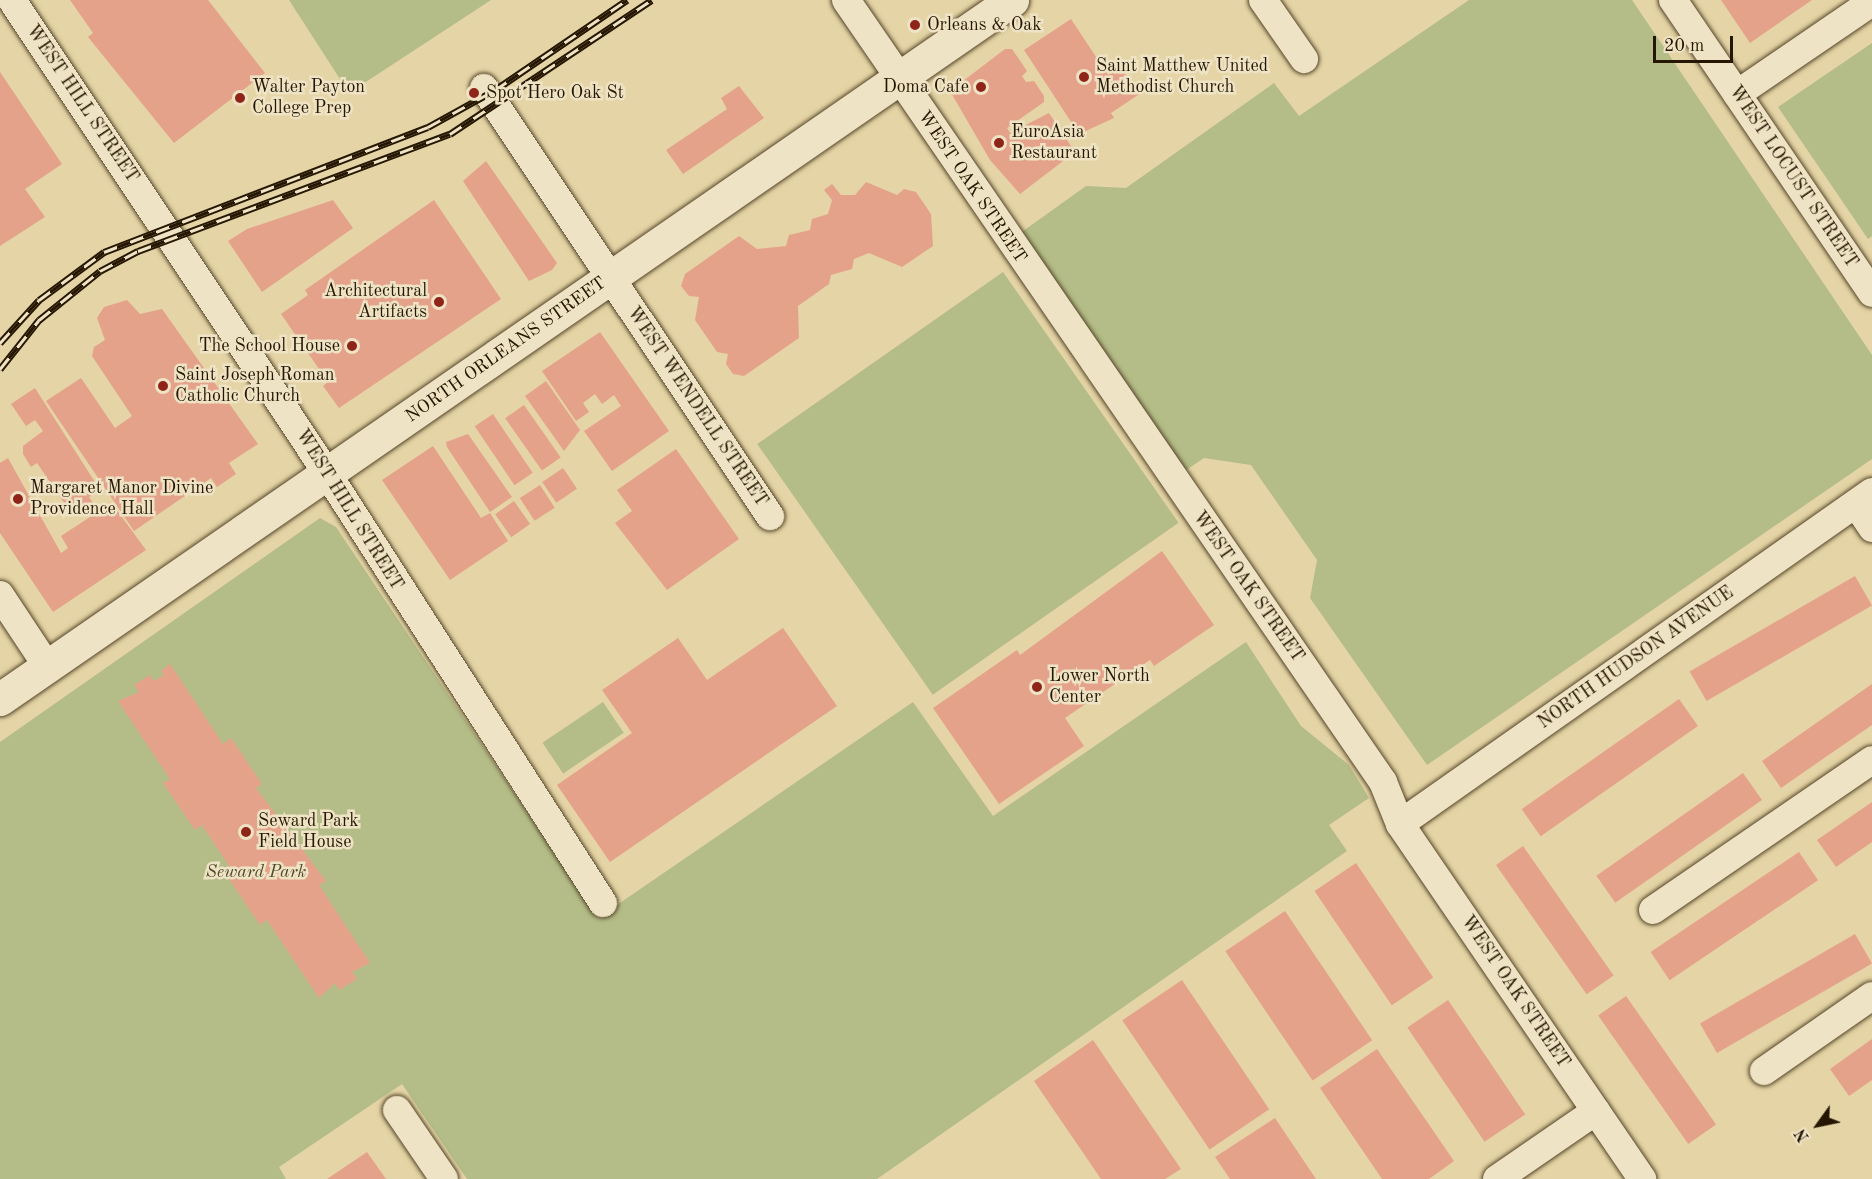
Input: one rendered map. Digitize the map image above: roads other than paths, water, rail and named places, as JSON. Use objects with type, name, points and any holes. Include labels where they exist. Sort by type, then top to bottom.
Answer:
[{"type":"street","name":"WEST HILL STREET","points":[[12,0],[327,473],[603,903]]},
{"type":"street","name":"WEST OAK STREET","points":[[846,0],[1383,782],[1400,824],[1642,1179]]},
{"type":"street","name":"NORTH ORLEANS STREET","points":[[0,699],[1012,0]]},
{"type":"street","points":[[1263,0],[1304,59]]},
{"type":"street","name":"WEST LOCUST STREET","points":[[1673,0],[1872,294]]},
{"type":"street","points":[[1737,94],[1872,2]]},
{"type":"street","name":"WEST WENDELL STREET","points":[[484,88],[770,516]]},
{"type":"street","points":[[1864,498],[1872,528]]},
{"type":"street","name":"NORTH HUDSON AVENUE","points":[[1400,824],[1864,498]]},
{"type":"street","points":[[0,595],[47,666]]},
{"type":"street","points":[[1653,910],[1872,760]]},
{"type":"street","points":[[1764,1071],[1872,996]]},
{"type":"street","points":[[397,1110],[444,1179]]},
{"type":"street","points":[[1497,1179],[1596,1111]]},
{"type":"railway","points":[[0,343],[39,300],[104,252],[428,127],[495,90],[627,0]]},
{"type":"railway","points":[[0,369],[39,320],[100,271],[138,251],[450,134],[652,0]]},
{"type":"place","name":"Orleans & Oak","points":[[915,25]]},
{"type":"place","name":"Saint Matthew United Methodist Church","points":[[1084,77]]},
{"type":"place","name":"Doma Cafe","points":[[981,87]]},
{"type":"place","name":"Spot Hero Oak St","points":[[474,93]]},
{"type":"place","name":"Walter Payton College Prep","points":[[240,98]]},
{"type":"place","name":"EuroAsia Restaurant","points":[[999,143]]},
{"type":"place","name":"Architectural Artifacts","points":[[439,302]]},
{"type":"place","name":"The School House","points":[[352,346]]},
{"type":"place","name":"Saint Joseph Roman Catholic Church","points":[[163,386]]},
{"type":"place","name":"Margaret Manor Divine Providence Hall","points":[[18,499]]},
{"type":"place","name":"Lower North Center","points":[[1037,687]]},
{"type":"place","name":"Seward Park Field House","points":[[246,832]]},
{"type":"park label","name":"Seward Park","points":[[256,872]]}]
